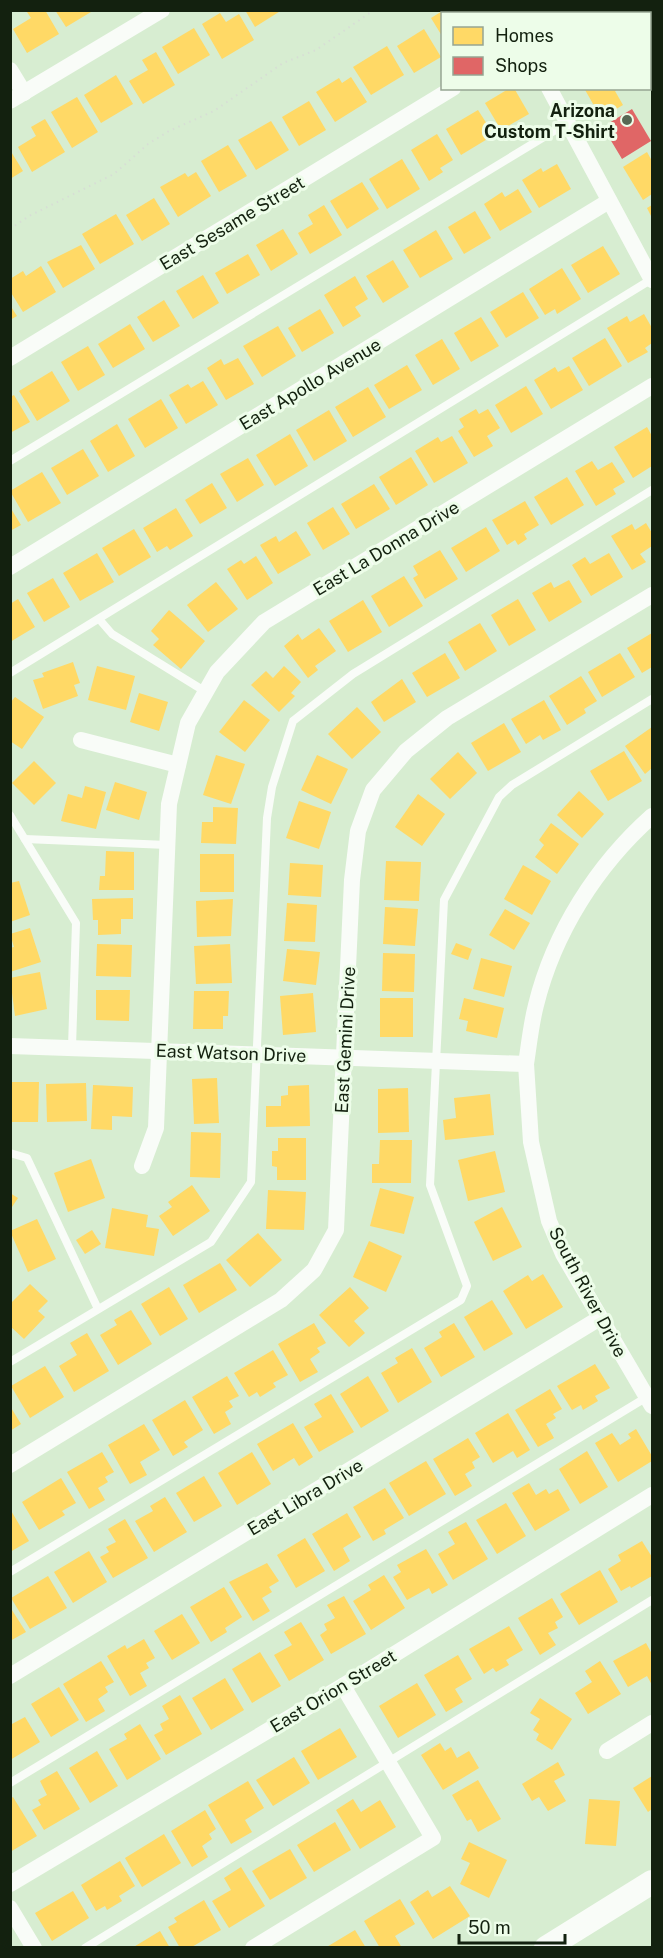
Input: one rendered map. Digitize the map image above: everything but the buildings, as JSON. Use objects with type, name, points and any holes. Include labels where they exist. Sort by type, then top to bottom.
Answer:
[{"type":"main road","points":[[546,1947],[652,1882]]},
{"type":"street","points":[[10,70],[17,97],[162,10]]},
{"type":"street","name":"East Sesame Street","points":[[10,357],[450,90]]},
{"type":"street","points":[[550,90],[652,279]]},
{"type":"street","name":"East Apollo Avenue","points":[[10,567],[609,201]]},
{"type":"street","name":"East La Donna Drive","points":[[142,1166],[156,1128],[169,804],[188,723],[217,672],[264,622],[652,386]]},
{"type":"street","name":"East Gemini Drive","points":[[10,1465],[281,1300],[314,1270],[336,1230],[346,1058],[352,880],[358,831],[373,790],[405,751],[447,718],[652,595]]},
{"type":"street","points":[[81,740],[178,765]]},
{"type":"street","points":[[526,1064],[536,1005],[555,950],[579,904],[610,857],[652,816]]},
{"type":"street","name":"East Watson Drive","points":[[10,1046],[526,1064]]},
{"type":"street","name":"South River Drive","points":[[526,1064],[531,1142],[549,1221],[563,1254],[650,1401]]},
{"type":"street","name":"East Libra Drive","points":[[10,1676],[600,1318]]},
{"type":"street","name":"East Orion Street","points":[[10,1884],[344,1686],[652,1495]]},
{"type":"street","points":[[253,1947],[433,1838],[344,1686]]},
{"type":"street","points":[[607,1751],[652,1723]]},
{"type":"street","points":[[10,1908],[34,1947]]},
{"type":"lane","points":[[10,461],[567,123]]},
{"type":"lane","points":[[10,673],[652,279]]},
{"type":"lane","points":[[10,1362],[211,1242],[251,1182],[267,818],[272,787],[293,721],[352,674],[652,490]]},
{"type":"lane","points":[[99,619],[112,634],[206,692]]},
{"type":"lane","points":[[10,1572],[461,1300],[467,1286],[430,1185],[434,1060],[444,900],[499,797],[512,785],[652,699]]},
{"type":"lane","points":[[10,815],[76,923],[72,1047]]},
{"type":"lane","points":[[25,839],[167,845]]},
{"type":"lane","points":[[10,1153],[27,1158],[98,1309]]},
{"type":"lane","points":[[10,1783],[650,1401]]},
{"type":"lane","points":[[85,1947],[652,1600]]},
{"type":"path","points":[[10,229],[29,216],[114,174],[148,144],[169,131],[214,111],[283,63],[316,50],[374,10]]},
{"type":"place","name":"Arizona Custom T-Shirt","points":[[627,120]]}]
